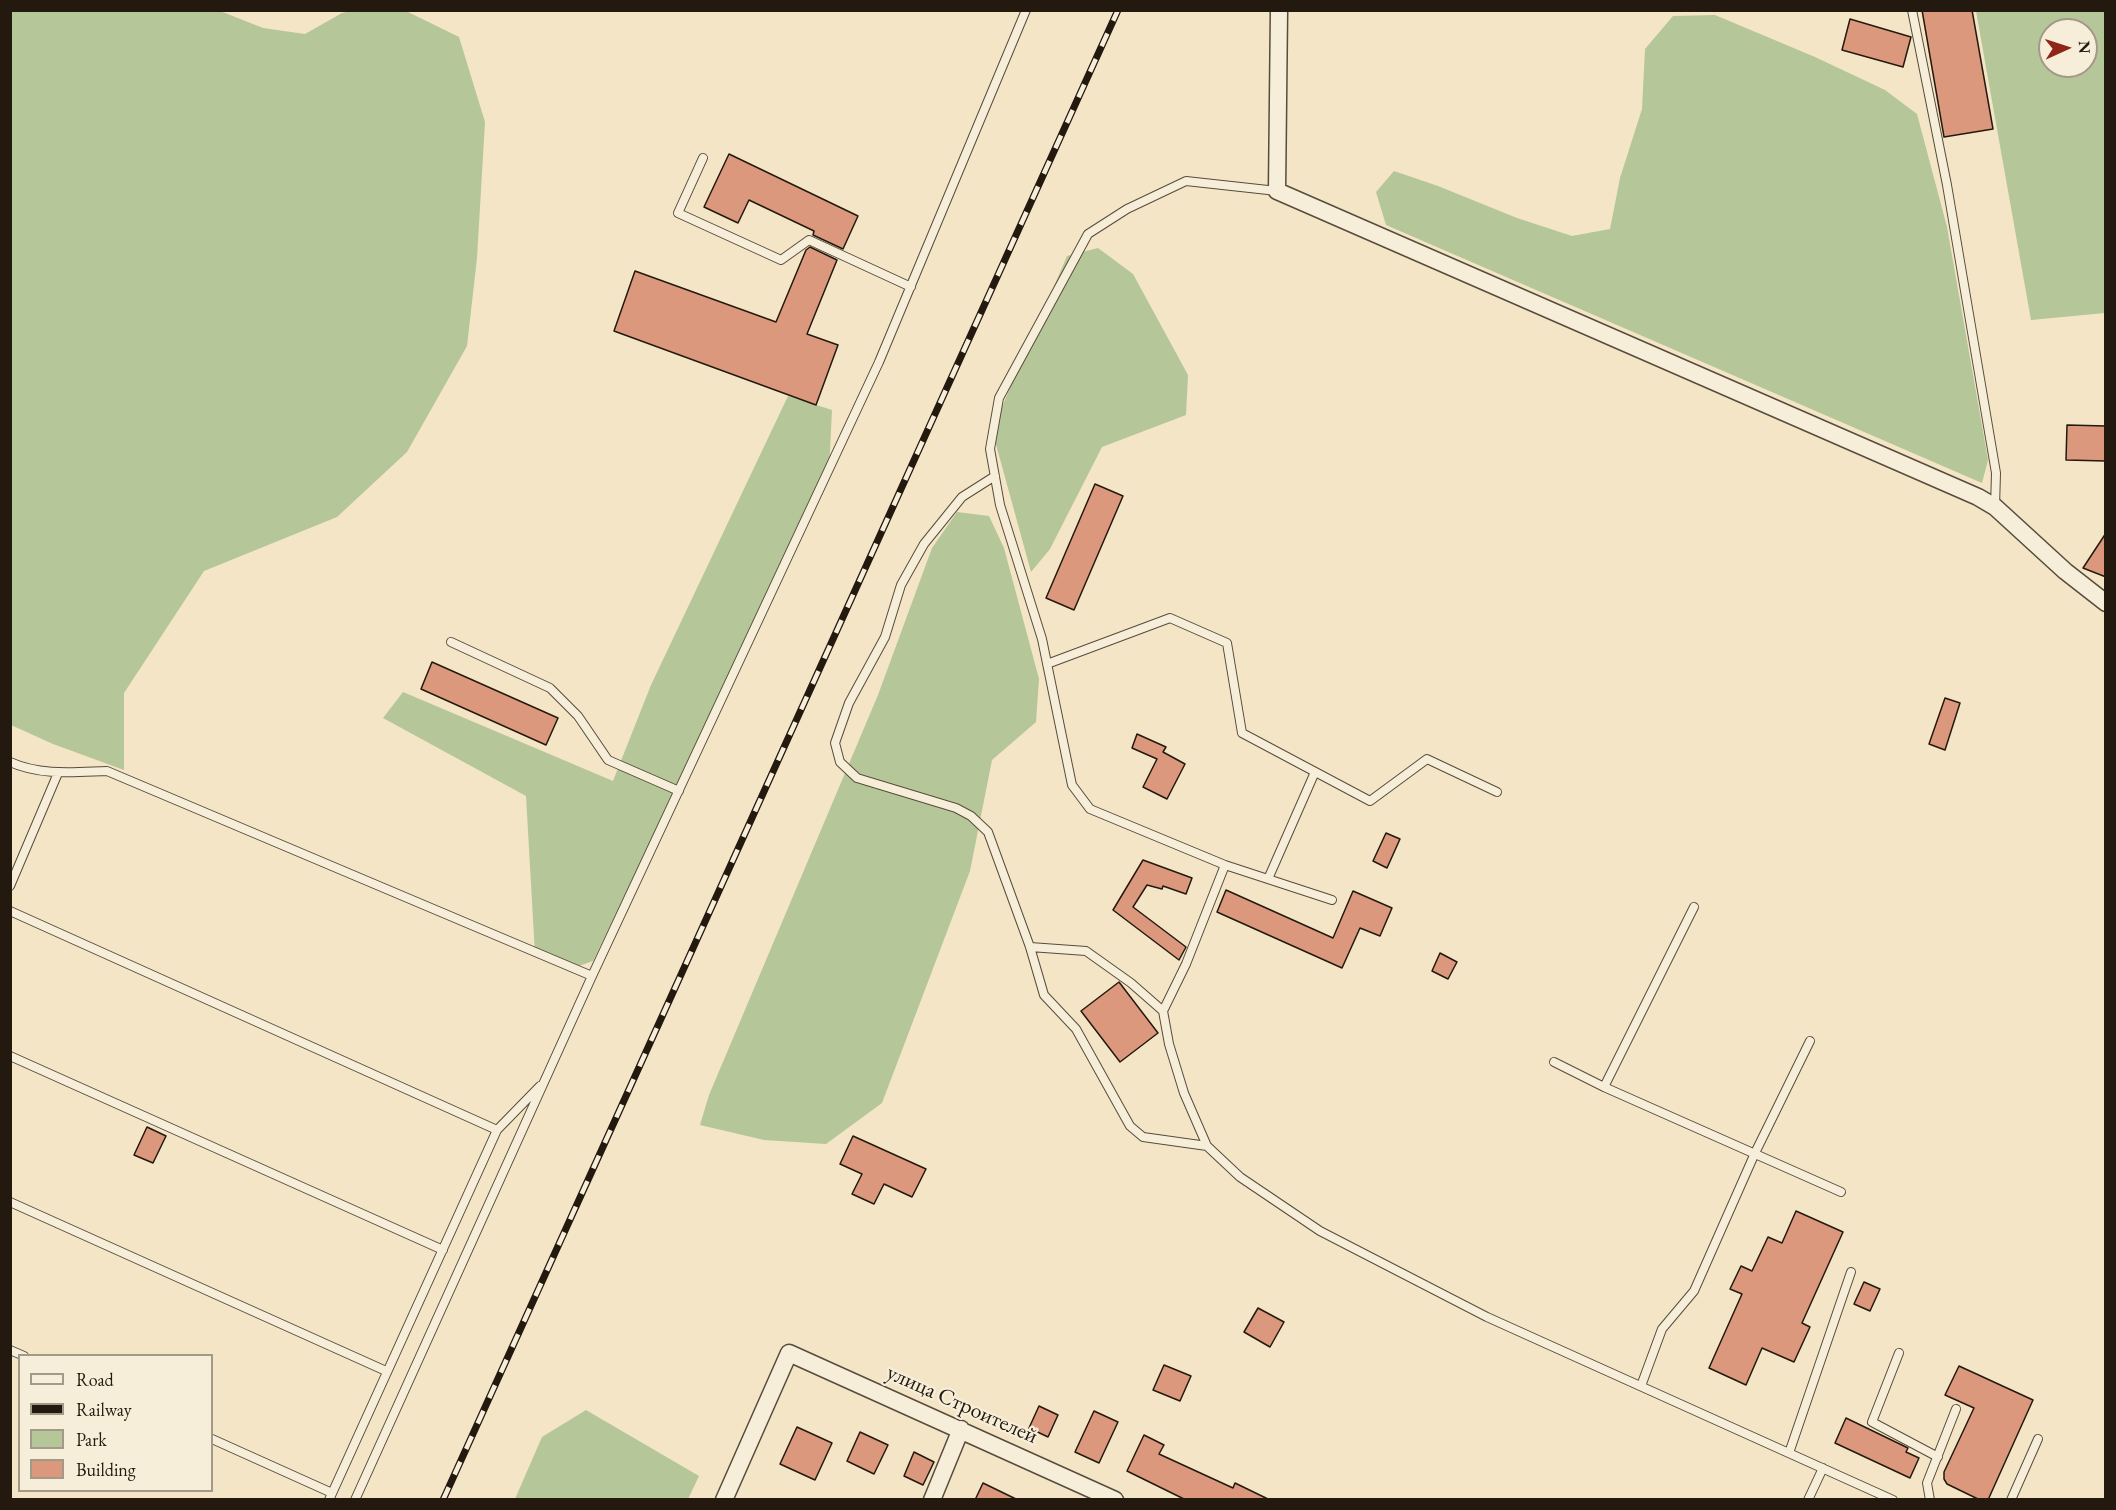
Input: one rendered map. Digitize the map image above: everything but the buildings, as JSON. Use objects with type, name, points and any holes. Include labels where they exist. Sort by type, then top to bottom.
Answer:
[{"type":"street","points":[[1279,10],[1277,191],[1978,497],[1995,507],[2065,571],[2106,603]]},
{"type":"street","name":"улица Строителей","points":[[723,1500],[789,1353],[1115,1500]]},
{"type":"street","points":[[932,1500],[961,1429]]},
{"type":"lane","points":[[355,1500],[592,976],[879,362],[1026,10]]},
{"type":"lane","points":[[1912,10],[1947,185],[1996,473],[1995,507]]},
{"type":"lane","points":[[703,158],[678,213],[781,260],[809,240],[911,287]]},
{"type":"lane","points":[[1277,191],[1185,181],[1127,209],[1088,234],[999,398],[990,449],[1000,506],[1042,639],[1072,785],[1090,808],[1225,866],[1332,900]]},
{"type":"lane","points":[[995,476],[962,497],[924,544],[900,585],[885,637],[849,703],[835,743],[840,762],[857,778],[956,808],[971,816],[988,832],[1030,947],[1044,995],[1076,1029],[1130,1126],[1143,1137],[1207,1146]]},
{"type":"lane","points":[[1047,664],[1170,618],[1227,643],[1242,733],[1315,772],[1370,801],[1428,759],[1497,792]]},
{"type":"lane","points":[[451,642],[550,688],[578,716],[608,760],[679,791]]},
{"type":"lane","points":[[10,762],[18,766],[58,773],[107,771],[592,976]]},
{"type":"lane","points":[[1268,879],[1315,772]]},
{"type":"lane","points":[[10,886],[58,773]]},
{"type":"lane","points":[[1162,1011],[1186,964],[1225,866]]},
{"type":"lane","points":[[1604,1086],[1694,907]]},
{"type":"lane","points":[[10,911],[497,1130]]},
{"type":"lane","points":[[1030,947],[1086,951],[1131,983],[1162,1011],[1184,1093],[1207,1146],[1240,1177],[1320,1231],[1487,1317],[1893,1500]]},
{"type":"lane","points":[[1641,1386],[1662,1329],[1694,1291],[1755,1153],[1810,1041]]},
{"type":"lane","points":[[10,1056],[443,1250]]},
{"type":"lane","points":[[1554,1062],[1841,1192]]},
{"type":"lane","points":[[213,1439],[331,1496],[497,1130],[545,1081]]},
{"type":"lane","points":[[10,1202],[386,1371]]},
{"type":"lane","points":[[1789,1453],[1851,1272]]},
{"type":"lane","points":[[1899,1353],[1872,1422],[1938,1457]]},
{"type":"lane","points":[[1930,1500],[1927,1483],[1956,1409]]},
{"type":"lane","points":[[2011,1500],[2038,1439]]},
{"type":"lane","points":[[1808,1500],[1823,1468]]},
{"type":"green space","points":[[355,10],[406,11],[459,37],[485,122],[477,258],[467,346],[407,452],[337,517],[204,571],[124,693],[124,770],[53,744],[11,725],[11,11],[220,11],[263,28],[305,34],[342,13]]},
{"type":"green space","points":[[1976,11],[2105,11],[2105,313],[2031,320]]},
{"type":"green space","points":[[1715,15],[1815,57],[1885,90],[1917,114],[1947,227],[1988,460],[1982,483],[1386,225],[1376,192],[1394,171],[1517,218],[1572,236],[1610,229],[1620,178],[1642,109],[1645,49],[1673,16]]},
{"type":"green space","points":[[1098,248],[1133,274],[1188,375],[1186,415],[1102,447],[1050,549],[1031,572],[992,430],[1067,256]]},
{"type":"green space","points":[[788,396],[832,410],[829,472],[593,961],[570,969],[535,954],[526,796],[383,718],[403,692],[613,781],[651,685]]},
{"type":"green space","points":[[957,512],[989,516],[1004,548],[1039,679],[1036,722],[992,760],[970,871],[882,1103],[826,1144],[764,1140],[700,1125],[709,1095],[878,695],[932,548]]},
{"type":"green space","points":[[586,1410],[699,1476],[688,1499],[515,1499],[542,1437]]},
{"type":"railway","points":[[443,1500],[1118,10]]}]
